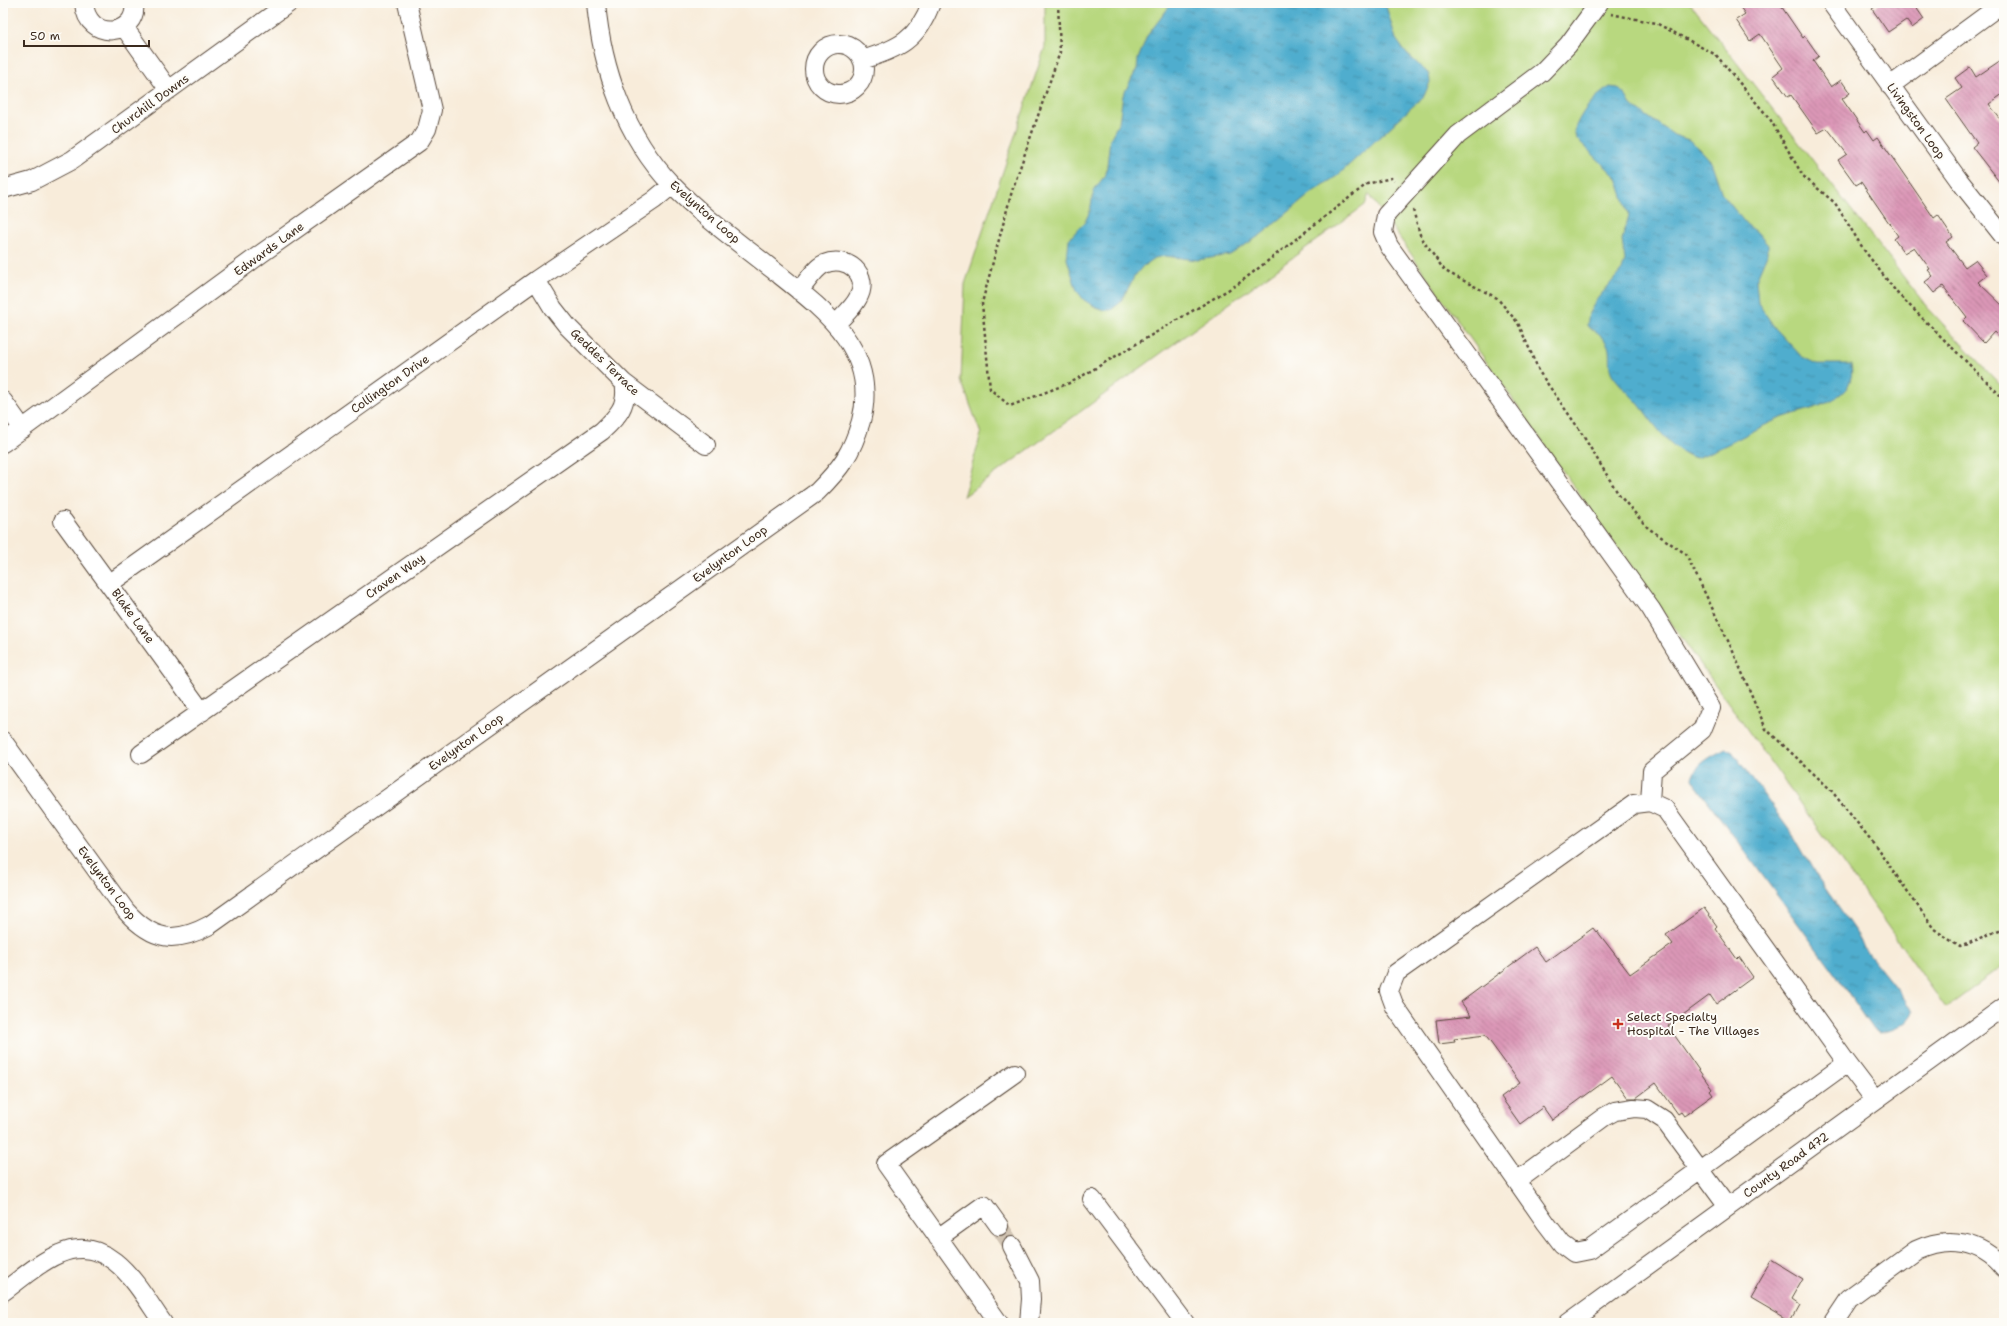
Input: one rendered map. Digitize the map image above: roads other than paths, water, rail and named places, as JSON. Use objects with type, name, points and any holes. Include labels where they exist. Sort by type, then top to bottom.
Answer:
[{"type":"street","points":[[84,3],[85,15],[92,24],[102,30],[113,31],[124,27],[132,19],[135,8],[134,3]]},
{"type":"street","name":"Churchill Downs","points":[[3,190],[32,181],[72,160],[289,3]]},
{"type":"street","name":"Edwards Lane","points":[[3,443],[262,253],[419,142],[427,129],[432,110],[407,3]]},
{"type":"street","name":"Evelynton Loop","points":[[3,741],[126,911],[138,924],[154,934],[174,937],[193,934],[217,920],[817,492],[838,471],[855,442],[865,407],[864,375],[853,349],[836,324],[818,306],[706,216],[672,184],[652,160],[634,132],[618,99],[608,71],[598,33],[596,3]]},
{"type":"street","points":[[862,60],[887,52],[905,43],[917,32],[927,15],[931,3]]},
{"type":"street","name":"Livingston Loop","points":[[1831,3],[1958,179],[2003,233]]},
{"type":"street","points":[[1890,86],[2003,3]]},
{"type":"street","points":[[1596,7],[1568,45],[1542,72],[1458,135],[1386,215],[1383,232],[1389,246],[1651,609],[1711,708],[1702,730],[1652,771],[1650,802]]},
{"type":"street","points":[[124,27],[169,90]]},
{"type":"street","name":"Collington Drive","points":[[109,584],[536,280],[654,200],[672,184]]},
{"type":"street","points":[[799,291],[822,264],[833,260],[844,262],[854,267],[860,277],[862,288],[858,299],[836,324]]},
{"type":"street","name":"Geddes Terrace","points":[[536,280],[553,308],[568,327],[624,383],[706,445]]},
{"type":"street","name":"Craven Way","points":[[142,754],[602,431],[616,417],[624,404],[626,392],[624,383]]},
{"type":"street","points":[[3,401],[23,429]]},
{"type":"street","name":"Blake Lane","points":[[63,521],[202,712]]},
{"type":"street","points":[[1847,1063],[1589,1250],[1574,1253],[1562,1244],[1395,1007],[1389,991],[1396,973],[1634,804],[1650,802],[1665,809],[1847,1063],[1876,1100]]},
{"type":"street","name":"County Road 472","points":[[1568,1323],[2004,1007]]},
{"type":"street","points":[[999,1323],[886,1164],[1015,1073]]},
{"type":"street","points":[[1518,1181],[1604,1117],[1615,1111],[1634,1108],[1647,1109],[1664,1120],[1700,1171],[1728,1207]]},
{"type":"street","points":[[1092,1199],[1185,1323]]},
{"type":"street","points":[[938,1238],[984,1205],[999,1226]]},
{"type":"street","points":[[1833,1323],[1849,1299],[1916,1250],[1928,1244],[1957,1242],[1969,1244],[1980,1248],[1993,1257],[2004,1268]]},
{"type":"street","points":[[1012,1246],[1030,1281],[1031,1299],[1029,1323]]},
{"type":"street","points":[[3,1292],[50,1258],[68,1251],[81,1249],[100,1252],[116,1261],[127,1273],[163,1323]]},
{"type":"water","points":[[1172,3],[1385,3],[1396,39],[1406,53],[1429,74],[1430,82],[1424,96],[1337,176],[1314,191],[1262,234],[1230,255],[1197,260],[1165,256],[1155,258],[1142,267],[1134,277],[1121,302],[1111,310],[1104,310],[1084,300],[1077,291],[1067,259],[1069,239],[1085,222],[1090,211],[1094,190],[1106,174],[1110,139],[1119,122],[1123,95],[1137,69],[1138,59],[1147,36]]},
{"type":"water","points":[[1610,87],[1618,88],[1626,96],[1631,105],[1674,135],[1689,140],[1711,161],[1722,194],[1746,224],[1757,232],[1768,245],[1768,252],[1756,280],[1758,303],[1775,328],[1802,357],[1817,364],[1851,364],[1852,371],[1850,382],[1846,389],[1836,398],[1820,406],[1776,420],[1717,450],[1696,458],[1678,449],[1663,435],[1637,402],[1612,374],[1610,368],[1609,350],[1606,342],[1601,336],[1587,326],[1589,313],[1597,299],[1622,270],[1625,260],[1622,240],[1629,215],[1617,178],[1576,138],[1574,131],[1588,106],[1598,95]]},
{"type":"water","points":[[1726,749],[1731,750],[1795,838],[1816,875],[1859,937],[1863,947],[1911,1007],[1913,1012],[1910,1017],[1899,1027],[1880,1033],[1874,1030],[1843,985],[1692,779],[1693,774],[1700,765]]},
{"type":"tunnel","points":[[999,1226],[1012,1246]]},
{"type":"place","name":"Select Specialty Hospital - The Villages","points":[[1618,1024]]}]
